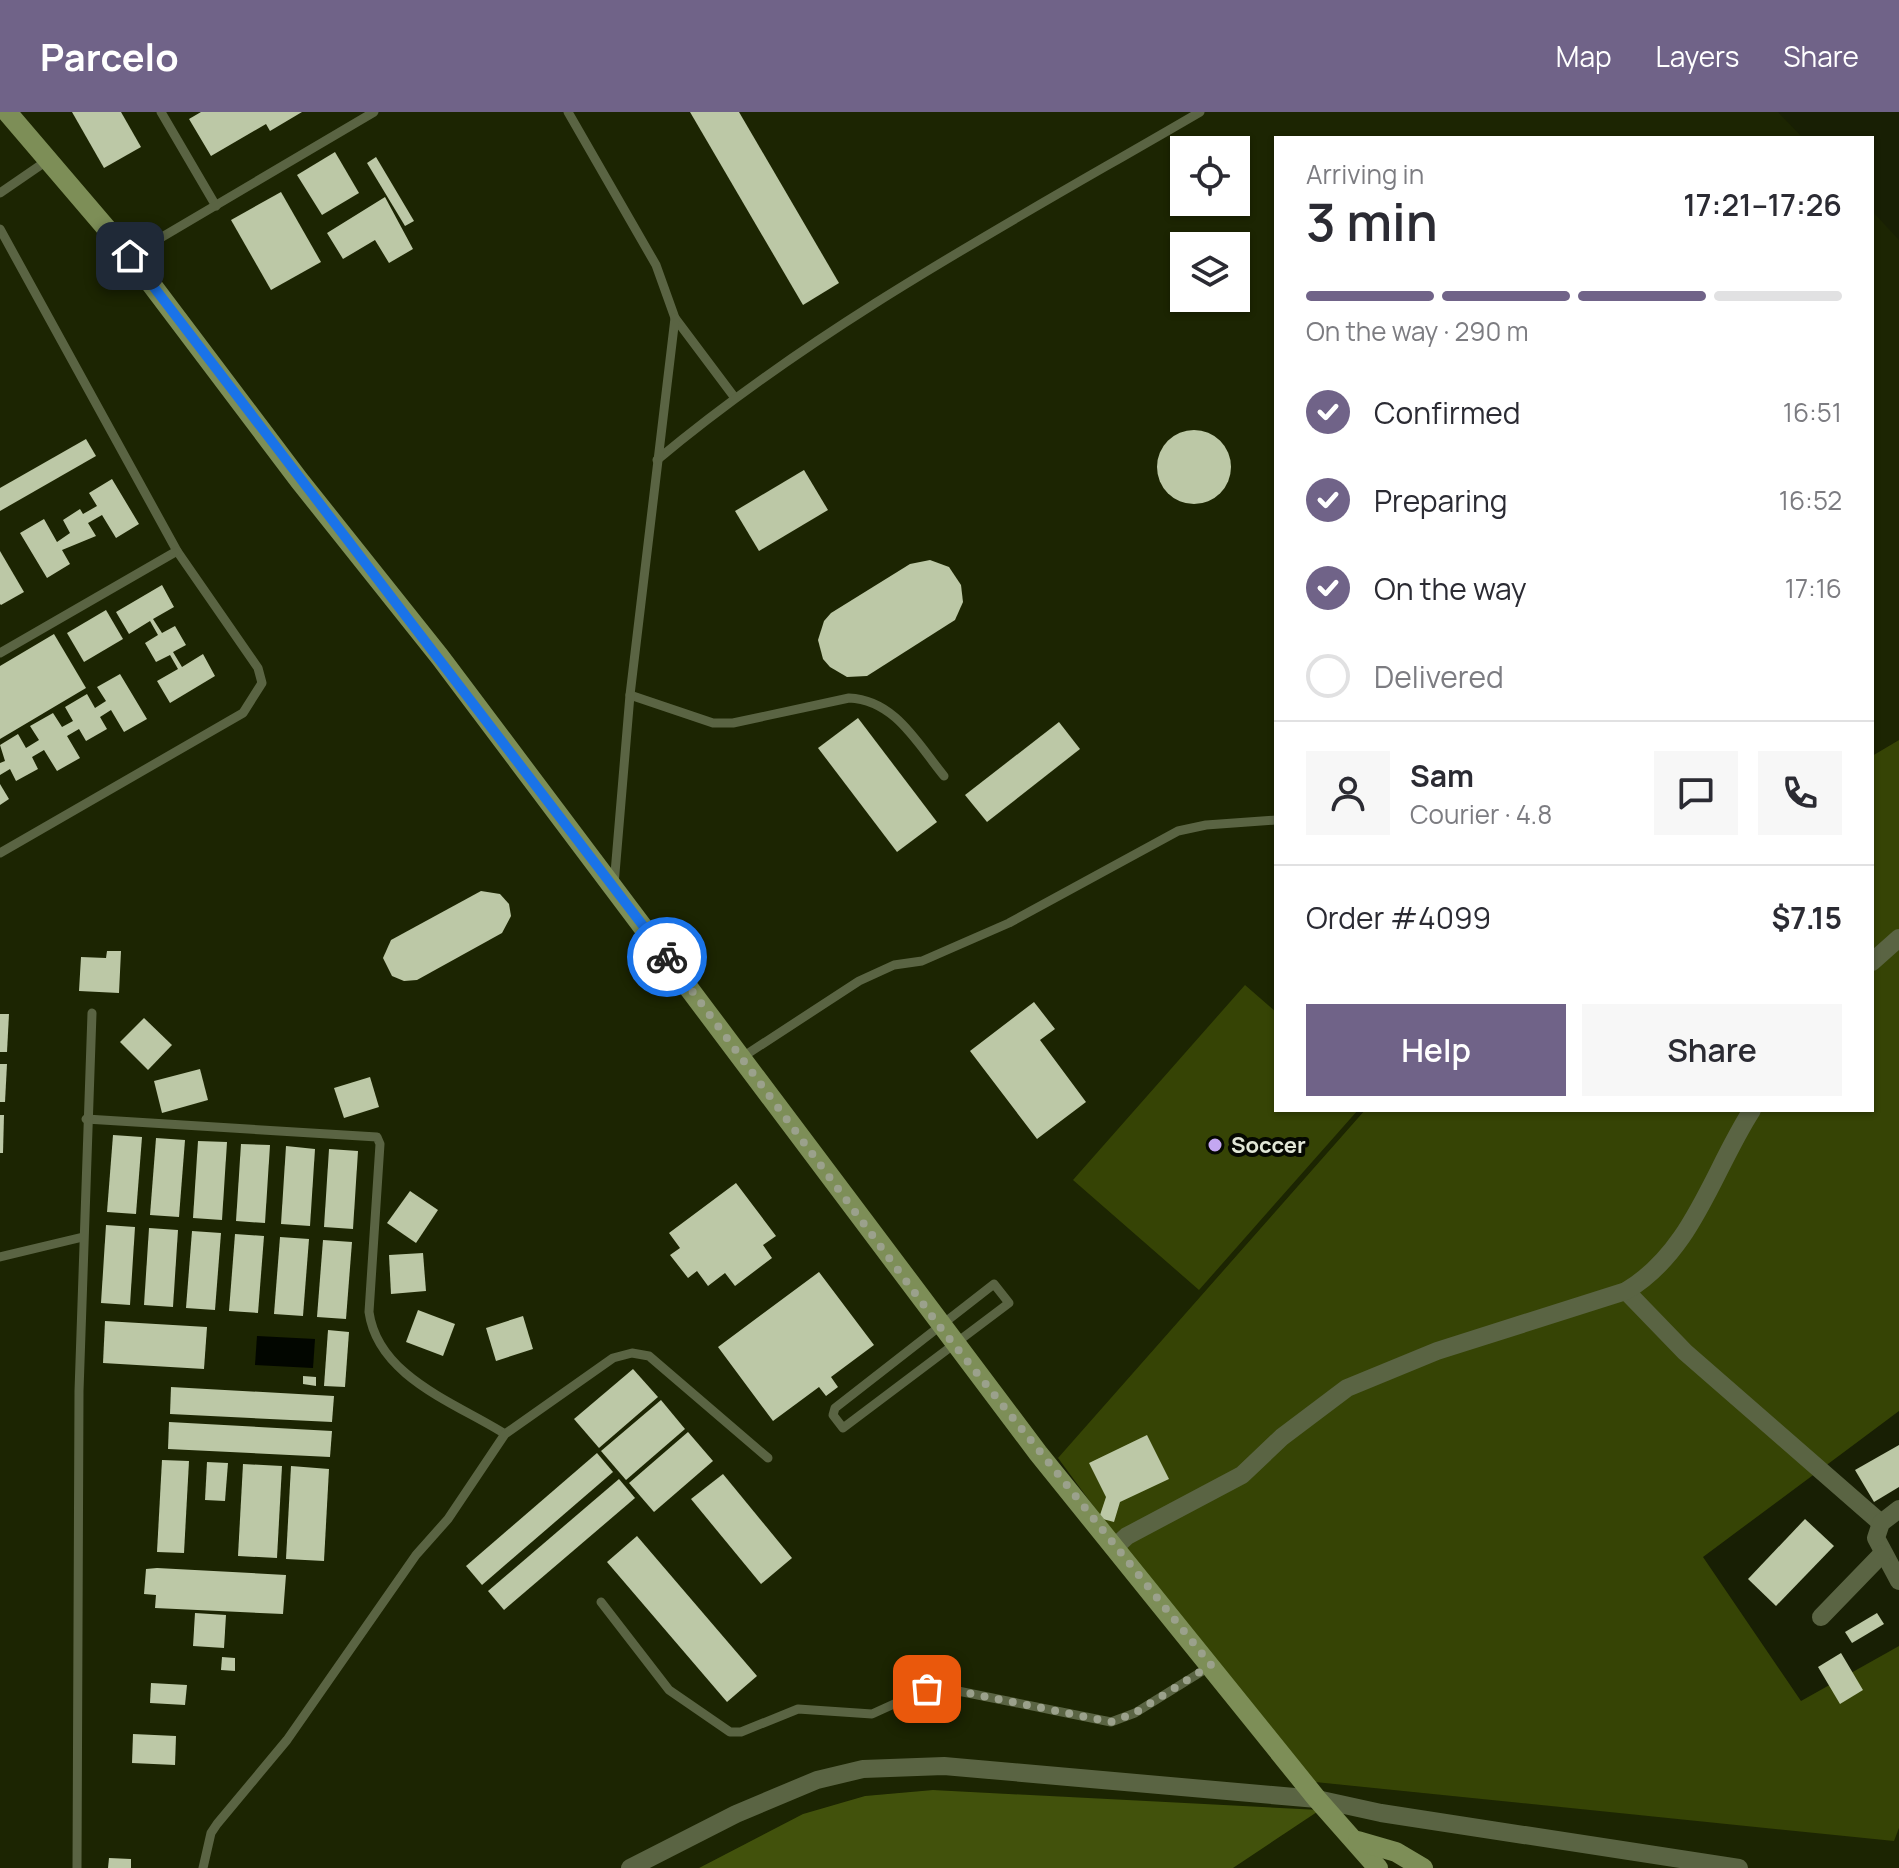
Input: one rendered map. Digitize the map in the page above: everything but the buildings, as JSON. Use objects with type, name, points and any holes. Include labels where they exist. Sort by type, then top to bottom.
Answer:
[{"type":"street","points":[[7,112],[130,256],[614,885],[940,1327],[1317,1799],[1358,1841],[1378,1868]]},
{"type":"street","points":[[1874,960],[1899,938]]},
{"type":"street","points":[[1115,1547],[1127,1536],[1242,1475],[1282,1437],[1347,1388],[1437,1351],[1626,1291],[1647,1279],[1671,1256],[1751,1112]]},
{"type":"street","points":[[1626,1291],[1685,1352],[1881,1523]]},
{"type":"street","points":[[1899,1509],[1881,1523],[1876,1538],[1899,1581]]},
{"type":"street","points":[[1821,1617],[1882,1554]]},
{"type":"street","points":[[630,1868],[773,1798],[817,1780],[863,1769],[972,1768],[1317,1799],[1397,1816],[1739,1868]]},
{"type":"street","points":[[1358,1841],[1396,1852],[1423,1868]]},
{"type":"lane","points":[[161,112],[216,206]]},
{"type":"lane","points":[[130,256],[374,112]]},
{"type":"lane","points":[[568,112],[656,265],[675,318],[735,398]]},
{"type":"lane","points":[[657,460],[735,398],[918,277],[1200,112]]},
{"type":"lane","points":[[0,193],[48,160]]},
{"type":"lane","points":[[0,229],[177,551],[258,668],[262,683],[255,700],[243,713],[0,853]]},
{"type":"lane","points":[[614,885],[630,695],[675,318]]},
{"type":"lane","points":[[0,653],[177,551]]},
{"type":"lane","points":[[630,695],[713,723],[733,723],[849,698],[865,699],[889,710],[944,776]]},
{"type":"lane","points":[[741,1058],[859,981],[894,965],[922,961],[1009,923],[1178,831],[1206,825],[1274,820]]},
{"type":"lane","points":[[77,1868],[83,1237],[92,1013]]},
{"type":"lane","points":[[86,1119],[377,1137],[380,1144],[369,1312],[376,1338],[390,1360],[505,1434]]},
{"type":"lane","points":[[0,1257],[83,1237]]},
{"type":"lane","points":[[994,1284],[1009,1303],[843,1428],[833,1415],[835,1408],[940,1327],[994,1284]]},
{"type":"lane","points":[[203,1868],[211,1833],[217,1824],[287,1740],[416,1555],[448,1519],[505,1434],[598,1366],[632,1353],[649,1356],[768,1458]]},
{"type":"lane","points":[[876,1377],[888,1393]]},
{"type":"lane","points":[[601,1602],[669,1690],[730,1732],[741,1732],[798,1709],[872,1714],[927,1689],[943,1688],[1111,1722],[1135,1713],[1211,1665]]},
{"type":"shaded area","points":[[0,112],[1778,112],[1801,136],[1274,136],[1274,1112],[1363,1112],[1048,1470],[1295,1780],[1893,1840],[1899,1828],[1899,1868],[1233,1868],[1318,1811],[933,1790],[865,1796],[803,1814],[699,1868],[0,1868]]},
{"type":"shaded area","points":[[1874,213],[1899,240],[1899,740],[1874,755]]},
{"type":"shaded area","points":[[257,1336],[315,1339],[313,1368],[255,1365]]},
{"type":"green space","points":[[1899,740],[1899,1411],[1703,1557],[1801,1701],[1899,1646],[1899,1828],[1894,1841],[1295,1780],[1058,1458],[1363,1112],[1874,1112],[1874,755]]},
{"type":"green space","name":"Soccer","points":[[1245,985],[1274,1010],[1274,1112],[1356,1112],[1199,1290],[1073,1180]]},
{"type":"green space","points":[[933,1790],[1320,1810],[1233,1868],[699,1868],[803,1814],[865,1796]]},
{"type":"way so far","points":[[667,957],[940,1327],[1211,1665],[1135,1713],[1111,1722],[943,1688],[927,1689]]},
{"type":"place","name":"Soccer","points":[[1215,1145]]},
{"type":"route","points":[[130,256],[667,957]]}]
